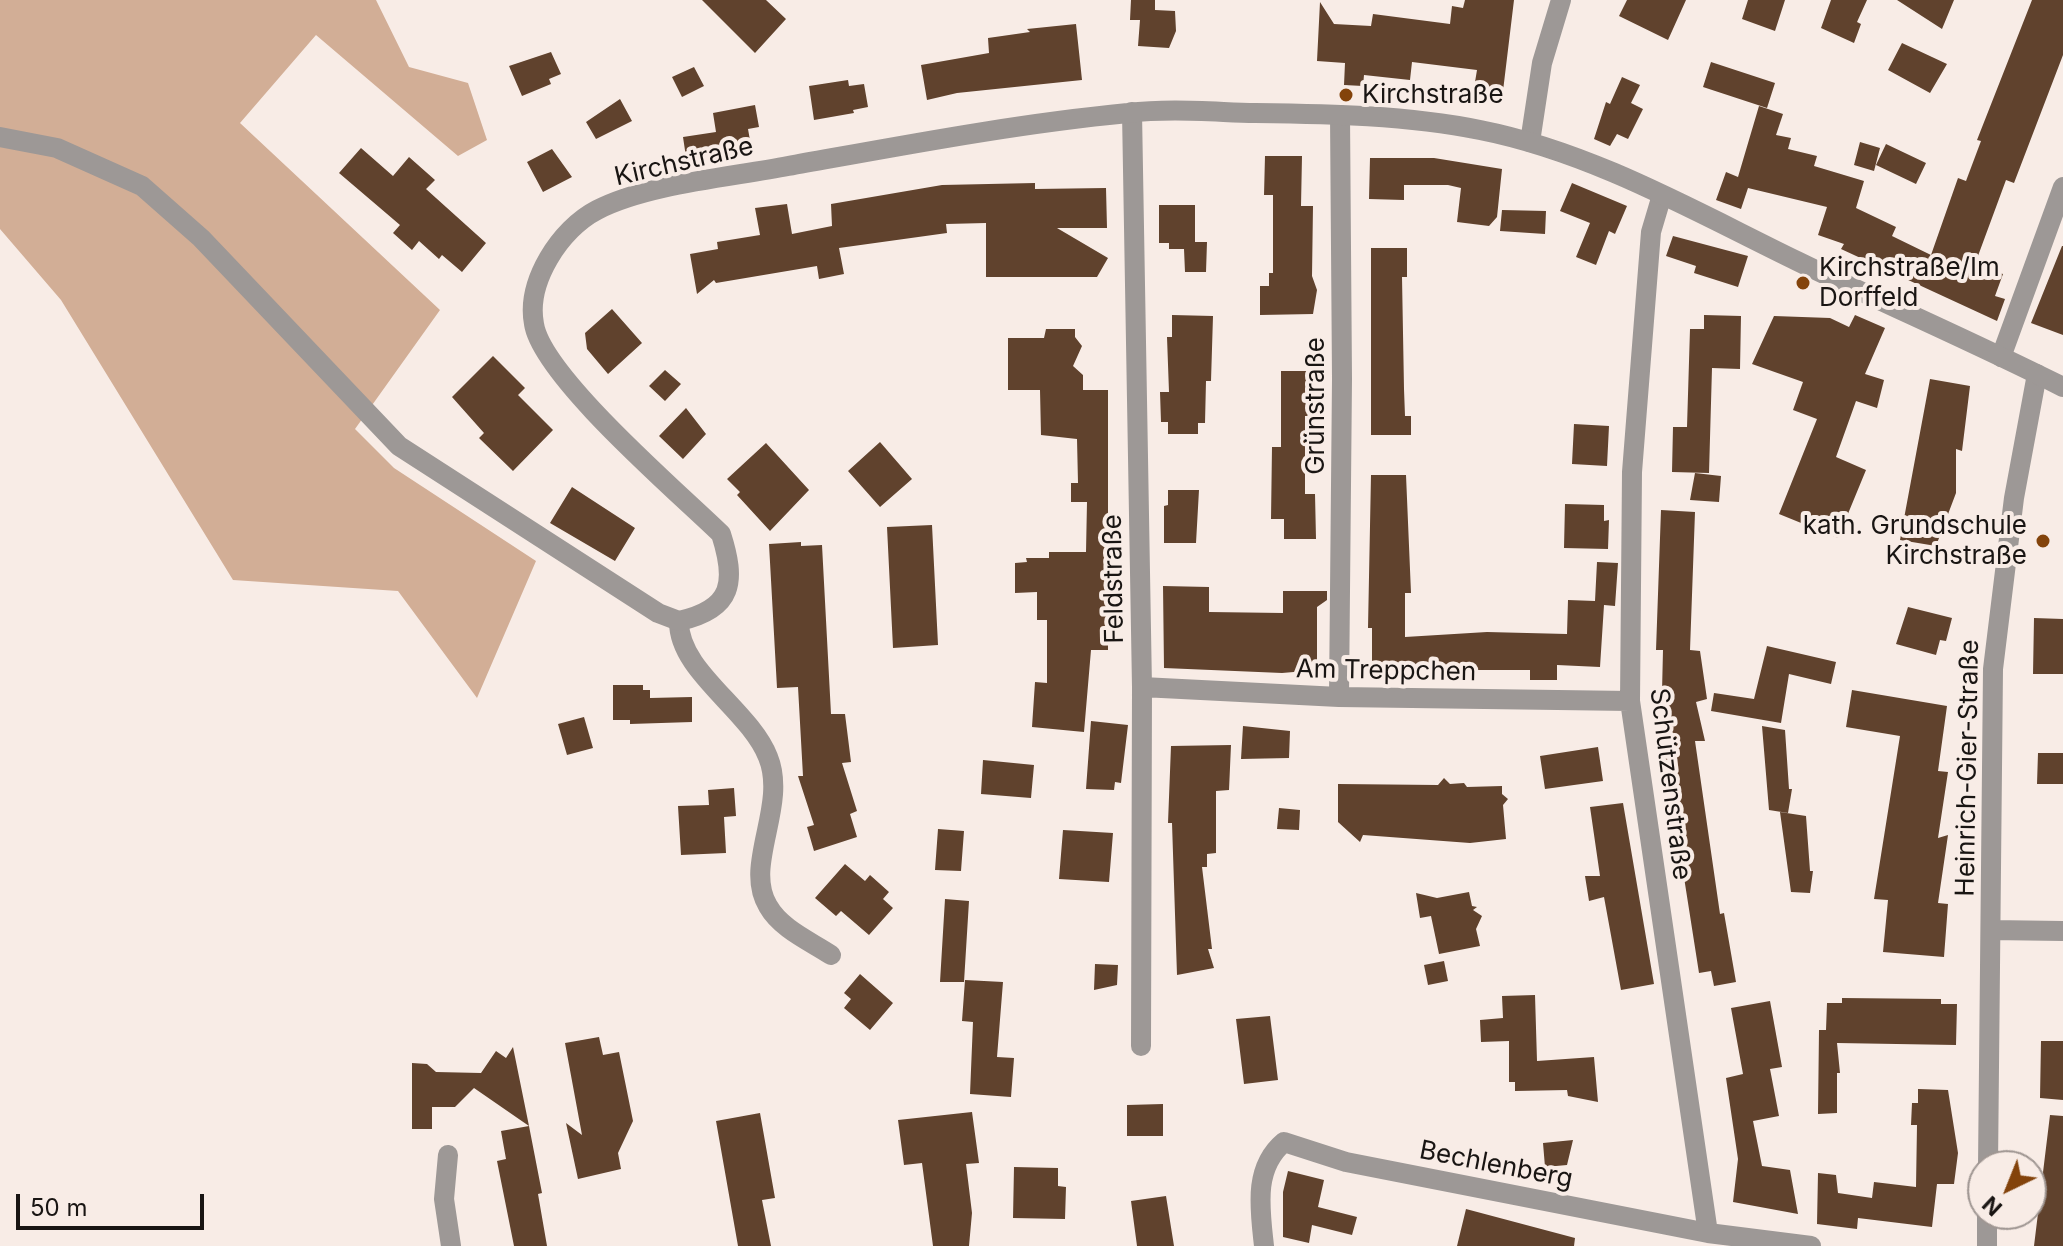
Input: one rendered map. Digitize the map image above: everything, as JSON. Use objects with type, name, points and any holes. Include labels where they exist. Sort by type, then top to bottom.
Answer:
[{"type":"street","points":[[1530,142],[1542,63],[1561,0]]},
{"type":"street","name":"Kirchstraße","points":[[679,621],[717,605],[730,589],[732,567],[721,534],[568,384],[543,352],[534,326],[533,309],[542,271],[561,241],[598,210],[636,197],[815,161],[1132,112],[1340,115],[1427,121],[1530,142],[1662,195],[2063,387]]},
{"type":"street","name":"Feldstraße","points":[[1132,112],[1142,687],[1141,1046]]},
{"type":"street","name":"Grünstraße","points":[[1339,697],[1340,115]]},
{"type":"street","points":[[0,137],[57,148],[142,186],[201,238],[399,446],[658,613],[679,621],[679,639],[687,655],[749,726],[769,760],[774,804],[759,878],[768,906],[787,927],[831,955]]},
{"type":"street","points":[[2001,357],[2063,187]]},
{"type":"street","name":"Schützenstraße","points":[[1662,195],[1651,232],[1632,472],[1630,701],[1708,1233]]},
{"type":"street","name":"Heinrich-Gier-Straße","points":[[1988,1150],[1993,669],[2012,514],[2037,374]]},
{"type":"street","name":"Am Treppchen","points":[[1142,687],[1339,697],[1630,701]]},
{"type":"street","points":[[1991,930],[2063,931]]},
{"type":"street","name":"Bechlenberg","points":[[1264,1246],[1260,1190],[1265,1165],[1271,1153],[1284,1142],[1346,1162],[1708,1233],[1811,1246]]},
{"type":"street","points":[[448,1155],[444,1199],[451,1246]]},
{"type":"shaded area","points":[[0,0],[376,0],[409,67],[468,83],[487,140],[458,156],[316,35],[240,123],[440,310],[355,429],[394,468],[536,561],[477,698],[398,591],[233,580],[61,300],[0,229]]},
{"type":"building","points":[[702,0],[766,0],[786,19],[755,53]]},
{"type":"building","points":[[1131,0],[1155,0],[1155,10],[1175,11],[1176,31],[1169,48],[1138,46],[1140,20],[1130,20]]},
{"type":"building","points":[[1465,0],[1514,0],[1503,91],[1474,88],[1477,70],[1412,62],[1410,80],[1364,75],[1363,86],[1344,85],[1345,63],[1317,61],[1320,2],[1334,24],[1371,26],[1373,14],[1450,24],[1452,6],[1463,8]]},
{"type":"building","points":[[1627,0],[1686,0],[1668,40],[1619,16]]},
{"type":"building","points":[[1748,0],[1785,0],[1775,31],[1742,19]]},
{"type":"building","points":[[1831,0],[1867,0],[1857,22],[1861,24],[1854,43],[1821,28]]},
{"type":"building","points":[[1897,0],[1954,0],[1942,29]]},
{"type":"building","points":[[2032,0],[2063,0],[2063,55],[2014,183],[2006,180],[1975,264],[2003,274],[1995,296],[2005,299],[1997,321],[1841,249],[1844,244],[1818,235],[1827,207],[1748,188],[1741,209],[1716,200],[1726,172],[1738,177],[1759,106],[1783,114],[1776,135],[1791,138],[1788,149],[1817,156],[1814,166],[1864,181],[1856,208],[1896,227],[1892,236],[1931,255],[1958,178],[1966,181],[1981,141],[1977,140]]},
{"type":"building","points":[[1076,24],[1082,80],[957,93],[927,100],[921,65],[989,53],[988,38],[1030,32],[1027,29]]},
{"type":"building","points":[[1902,43],[1947,64],[1930,93],[1888,70]]},
{"type":"building","points":[[551,52],[561,74],[549,79],[551,84],[522,96],[509,66]]},
{"type":"building","points":[[1711,62],[1775,83],[1767,108],[1703,87]]},
{"type":"building","points":[[694,67],[704,86],[682,97],[672,77]]},
{"type":"building","points":[[1622,77],[1640,85],[1631,103],[1643,109],[1628,139],[1617,134],[1610,146],[1594,139],[1606,102],[1610,104]]},
{"type":"building","points":[[848,80],[849,86],[864,84],[868,107],[853,110],[854,113],[814,120],[809,86]]},
{"type":"building","points":[[620,99],[632,121],[596,139],[586,122]]},
{"type":"building","points":[[755,105],[759,127],[748,129],[751,146],[686,157],[683,137],[716,132],[713,113]]},
{"type":"building","points":[[1860,142],[1880,148],[1874,171],[1854,165]]},
{"type":"building","points":[[1886,144],[1926,163],[1916,184],[1876,165]]},
{"type":"building","points":[[361,148],[393,176],[409,157],[435,180],[426,189],[486,243],[462,272],[442,255],[439,259],[419,241],[412,250],[393,233],[400,225],[339,173]]},
{"type":"building","points":[[552,149],[572,177],[543,192],[527,162]]},
{"type":"building","points":[[1265,156],[1302,156],[1301,206],[1313,206],[1312,276],[1317,290],[1313,314],[1260,315],[1260,286],[1269,286],[1269,273],[1273,273],[1273,195],[1264,195]]},
{"type":"building","points":[[1370,158],[1434,158],[1502,169],[1497,217],[1489,226],[1457,222],[1461,188],[1448,185],[1404,185],[1404,200],[1369,199]]},
{"type":"building","points":[[1035,183],[1035,189],[1106,188],[1107,228],[1057,228],[1108,258],[1097,277],[986,277],[986,223],[946,224],[947,233],[839,248],[844,274],[819,279],[817,266],[716,283],[714,280],[697,294],[690,254],[718,249],[717,242],[760,235],[755,208],[787,204],[792,234],[832,226],[831,204],[942,185]]},
{"type":"building","points":[[1572,183],[1627,206],[1615,234],[1609,231],[1596,265],[1576,257],[1590,223],[1560,211]]},
{"type":"building","points":[[1159,205],[1195,205],[1195,242],[1207,242],[1206,272],[1185,272],[1184,249],[1169,249],[1169,243],[1159,243]]},
{"type":"building","points":[[1502,210],[1546,211],[1545,234],[1500,231]]},
{"type":"building","points":[[1673,236],[1748,256],[1738,287],[1694,273],[1696,266],[1666,256]]},
{"type":"building","points":[[2063,246],[2063,335],[2031,323]]},
{"type":"building","points":[[1371,248],[1407,248],[1407,277],[1402,277],[1404,389],[1405,416],[1411,416],[1411,435],[1371,435]]},
{"type":"building","points":[[612,309],[642,343],[608,374],[587,349],[585,333]]},
{"type":"building","points":[[1172,315],[1213,316],[1211,381],[1206,381],[1205,423],[1198,423],[1198,434],[1168,434],[1168,422],[1161,422],[1160,392],[1169,392],[1167,337],[1172,337]]},
{"type":"building","points":[[1704,315],[1741,316],[1740,369],[1712,368],[1709,473],[1672,472],[1673,427],[1687,427],[1690,329],[1704,329]]},
{"type":"building","points":[[1855,315],[1885,328],[1865,374],[1884,380],[1877,408],[1856,401],[1836,457],[1866,470],[1838,538],[1779,514],[1817,419],[1793,410],[1803,382],[1752,364],[1774,316],[1830,318],[1849,327]]},
{"type":"building","points":[[1046,329],[1075,329],[1075,337],[1082,346],[1073,366],[1083,375],[1083,390],[1108,390],[1108,650],[1091,650],[1084,732],[1032,727],[1035,682],[1047,683],[1047,620],[1037,620],[1037,592],[1015,593],[1015,563],[1027,562],[1026,558],[1049,558],[1049,552],[1086,552],[1087,502],[1071,502],[1071,483],[1078,483],[1077,439],[1041,435],[1040,390],[1008,390],[1008,338],[1044,338]]},
{"type":"building","points":[[493,356],[525,388],[518,395],[553,430],[513,471],[479,438],[484,433],[452,397]]},
{"type":"building","points":[[665,370],[681,384],[665,401],[649,386]]},
{"type":"building","points":[[1281,371],[1313,371],[1313,416],[1305,416],[1305,494],[1315,494],[1316,539],[1284,539],[1284,519],[1271,519],[1272,447],[1281,447]]},
{"type":"building","points":[[1930,379],[1970,386],[1962,451],[1956,449],[1956,493],[1936,546],[1900,540]]},
{"type":"building","points":[[686,408],[706,434],[683,459],[659,436]]},
{"type":"building","points":[[1574,424],[1609,426],[1607,466],[1572,464]]},
{"type":"building","points":[[880,442],[912,479],[880,507],[848,471]]},
{"type":"building","points":[[766,443],[809,490],[770,531],[737,495],[740,492],[727,479]]},
{"type":"building","points":[[1695,473],[1721,476],[1719,502],[1690,500]]},
{"type":"building","points":[[1371,475],[1406,475],[1411,593],[1405,593],[1405,637],[1487,632],[1567,634],[1568,600],[1595,601],[1597,562],[1618,563],[1615,606],[1604,605],[1600,667],[1557,665],[1557,680],[1530,680],[1530,670],[1372,670],[1372,628],[1368,628]]},
{"type":"building","points":[[572,487],[635,528],[615,561],[550,523]]},
{"type":"building","points":[[1168,490],[1199,490],[1196,543],[1164,543],[1164,506],[1168,505]]},
{"type":"building","points":[[1565,504],[1604,505],[1604,521],[1609,520],[1608,549],[1564,548]]},
{"type":"building","points":[[1661,510],[1695,512],[1690,650],[1700,651],[1707,699],[1696,702],[1705,741],[1695,741],[1720,914],[1724,913],[1736,982],[1714,986],[1711,971],[1699,973],[1665,756],[1668,722],[1662,692],[1663,650],[1656,650]]},
{"type":"building","points":[[932,525],[938,645],[893,648],[887,527]]},
{"type":"building","points":[[801,542],[801,546],[822,545],[831,714],[845,714],[851,762],[842,763],[857,811],[850,814],[857,837],[814,851],[807,827],[814,825],[798,776],[803,776],[798,687],[777,688],[769,544]]},
{"type":"building","points":[[1163,586],[1209,587],[1209,612],[1283,613],[1283,591],[1327,591],[1327,600],[1317,607],[1317,670],[1282,673],[1164,668]]},
{"type":"building","points":[[1908,607],[1952,618],[1946,641],[1940,640],[1936,655],[1896,644]]},
{"type":"building","points":[[2034,618],[2063,619],[2063,674],[2033,674]]},
{"type":"building","points":[[1767,646],[1836,662],[1831,684],[1789,674],[1781,723],[1711,711],[1714,693],[1754,699]]},
{"type":"building","points":[[613,685],[643,685],[643,690],[650,690],[650,698],[692,697],[692,722],[630,724],[630,720],[613,720]]},
{"type":"building","points":[[1852,690],[1947,706],[1938,771],[1948,772],[1938,838],[1948,835],[1938,903],[1948,904],[1944,957],[1883,952],[1888,900],[1874,899],[1900,736],[1846,727]]},
{"type":"building","points":[[584,717],[593,748],[567,755],[558,724]]},
{"type":"building","points":[[1091,721],[1128,725],[1121,783],[1115,782],[1114,790],[1086,789]]},
{"type":"building","points":[[1243,726],[1290,731],[1289,758],[1241,759]]},
{"type":"building","points":[[1762,726],[1785,730],[1789,789],[1792,789],[1788,813],[1769,810]]},
{"type":"building","points":[[1231,745],[1229,790],[1216,791],[1216,853],[1207,854],[1207,867],[1202,867],[1212,949],[1208,949],[1214,968],[1177,975],[1172,823],[1168,823],[1171,746]]},
{"type":"building","points":[[1598,747],[1603,781],[1545,789],[1540,756]]},
{"type":"building","points":[[2038,753],[2063,753],[2063,784],[2037,784]]},
{"type":"building","points":[[983,760],[1034,765],[1031,798],[981,794]]},
{"type":"building","points":[[1444,778],[1450,784],[1464,783],[1467,787],[1502,786],[1502,794],[1508,799],[1503,805],[1506,839],[1470,843],[1363,835],[1360,842],[1338,822],[1338,784],[1438,785]]},
{"type":"building","points":[[734,788],[736,816],[724,817],[726,853],[681,855],[678,806],[709,805],[708,790]]},
{"type":"building","points":[[1623,803],[1654,984],[1621,990],[1604,897],[1589,901],[1585,876],[1600,876],[1590,807]]},
{"type":"building","points":[[1279,808],[1300,810],[1299,830],[1277,829]]},
{"type":"building","points":[[1780,812],[1806,816],[1810,871],[1813,871],[1810,893],[1791,892]]},
{"type":"building","points":[[938,829],[964,831],[961,871],[935,870]]},
{"type":"building","points":[[1063,830],[1113,833],[1109,882],[1059,879]]},
{"type":"building","points":[[845,864],[865,881],[870,875],[889,892],[883,899],[893,908],[869,935],[841,911],[836,916],[815,898]]},
{"type":"building","points":[[1469,892],[1472,906],[1477,907],[1473,910],[1482,916],[1476,929],[1480,946],[1439,954],[1431,916],[1420,918],[1416,893],[1437,898]]},
{"type":"building","points":[[945,899],[969,901],[964,982],[940,982]]},
{"type":"building","points":[[1444,961],[1448,981],[1428,985],[1424,965]]},
{"type":"building","points":[[1095,964],[1118,965],[1117,985],[1094,990]]},
{"type":"building","points":[[860,974],[893,1003],[870,1030],[844,1008],[851,999],[844,993]]},
{"type":"building","points":[[965,980],[1003,982],[997,1057],[1014,1058],[1011,1097],[970,1094],[973,1022],[962,1021]]},
{"type":"building","points":[[1535,995],[1537,1061],[1594,1057],[1598,1102],[1568,1096],[1567,1090],[1515,1091],[1515,1082],[1509,1082],[1509,1041],[1481,1042],[1480,1020],[1503,1018],[1502,996]]},
{"type":"building","points":[[1842,998],[1941,999],[1941,1004],[1957,1004],[1956,1045],[1837,1043],[1840,1073],[1837,1073],[1837,1113],[1818,1114],[1819,1030],[1826,1030],[1827,1003],[1842,1003]]},
{"type":"building","points":[[1770,1001],[1782,1067],[1770,1069],[1779,1116],[1753,1121],[1762,1166],[1790,1170],[1798,1214],[1733,1202],[1738,1159],[1726,1078],[1743,1074],[1731,1008]]},
{"type":"building","points":[[1270,1016],[1278,1080],[1244,1084],[1236,1019]]},
{"type":"building","points":[[599,1037],[603,1055],[619,1052],[633,1121],[618,1153],[621,1169],[578,1179],[566,1123],[582,1135],[565,1043]]},
{"type":"building","points":[[2041,1041],[2063,1041],[2063,1100],[2040,1098]]},
{"type":"building","points":[[513,1047],[529,1126],[474,1088],[455,1107],[432,1107],[432,1129],[412,1129],[412,1063],[427,1064],[436,1072],[481,1073],[496,1051],[506,1058]]},
{"type":"building","points":[[1918,1089],[1948,1090],[1958,1153],[1954,1184],[1937,1184],[1932,1227],[1858,1218],[1857,1229],[1817,1224],[1818,1173],[1836,1175],[1838,1193],[1872,1198],[1874,1182],[1916,1187],[1917,1125],[1911,1125],[1912,1103],[1918,1103]]},
{"type":"building","points":[[1163,1104],[1163,1136],[1127,1136],[1127,1105]]},
{"type":"building","points":[[972,1112],[979,1163],[966,1164],[972,1213],[969,1246],[933,1246],[922,1163],[904,1165],[898,1120]]},
{"type":"building","points":[[760,1113],[775,1198],[762,1200],[771,1246],[738,1246],[716,1121]]},
{"type":"building","points":[[2050,1115],[2063,1116],[2063,1246],[2034,1246],[2036,1230],[2047,1230],[2046,1150]]},
{"type":"building","points":[[529,1126],[542,1193],[538,1194],[547,1246],[514,1246],[497,1161],[506,1159],[501,1131]]},
{"type":"building","points":[[1573,1140],[1567,1165],[1545,1167],[1543,1143]]},
{"type":"building","points":[[1014,1167],[1058,1168],[1058,1186],[1066,1187],[1065,1219],[1013,1218]]},
{"type":"building","points":[[1288,1171],[1324,1180],[1318,1207],[1357,1217],[1352,1235],[1312,1225],[1309,1243],[1283,1237],[1283,1192]]},
{"type":"building","points":[[1166,1196],[1174,1246],[1137,1246],[1131,1201]]},
{"type":"building","points":[[1466,1209],[1575,1238],[1574,1246],[1457,1246]]},
{"type":"place","name":"Kirchstraße","points":[[1346,95]]},
{"type":"place","name":"Kirchstraße/Im Dorffeld","points":[[1803,283]]},
{"type":"place","name":"kath. Grundschule Kirchstraße","points":[[2043,541]]}]
